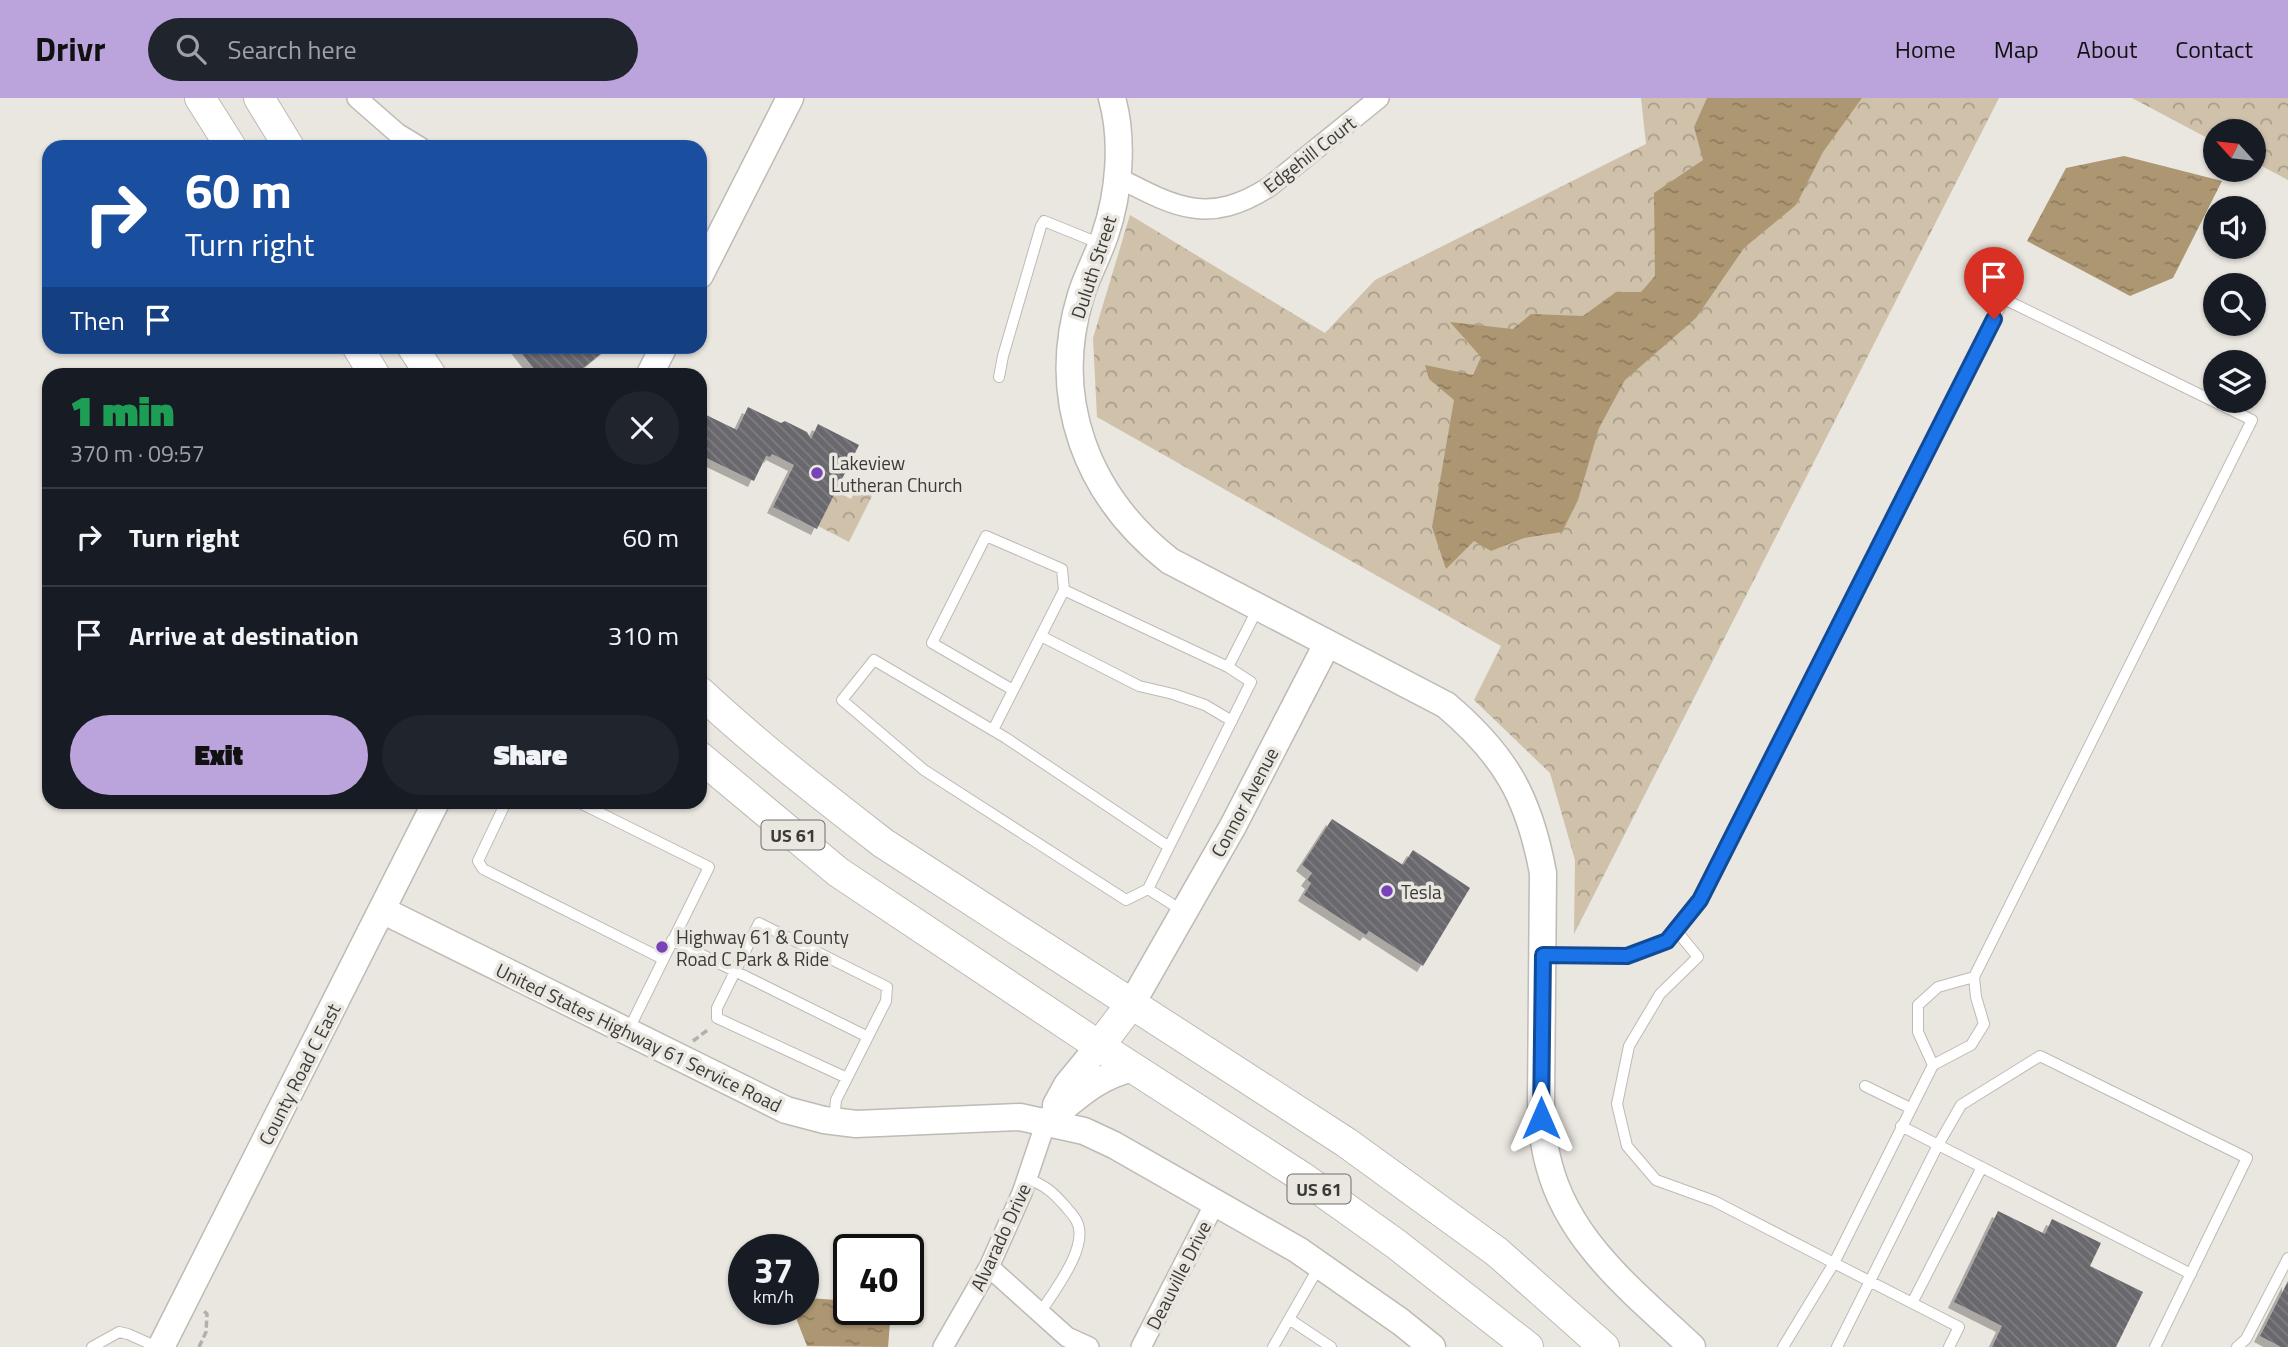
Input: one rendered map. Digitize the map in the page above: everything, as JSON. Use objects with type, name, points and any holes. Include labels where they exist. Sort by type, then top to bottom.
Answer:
[{"type":"main road","points":[[200,98],[227,140]]},
{"type":"main road","points":[[259,98],[285,140]]},
{"type":"main road","name":"US 61","points":[[707,698],[810,788],[883,843],[1347,1143],[1390,1174],[1497,1252],[1604,1347]]},
{"type":"main road","name":"US 61","points":[[707,763],[838,872],[1312,1184],[1396,1244],[1528,1347]]},
{"type":"main road","name":"Connor Avenue","points":[[1099,1046],[1132,1003]]},
{"type":"street","points":[[357,98],[408,140]]},
{"type":"street","points":[[707,261],[790,98]]},
{"type":"street","name":"Duluth Street","points":[[1112,98],[1118,142],[1117,177],[1106,233],[1081,293],[1073,325],[1070,354],[1070,387],[1075,419],[1092,468],[1120,514],[1170,561],[1446,705],[1474,729],[1496,754],[1523,800],[1537,841],[1543,873],[1542,1123],[1549,1166],[1571,1219],[1589,1246],[1692,1347]]},
{"type":"street","name":"Edgehill Court","points":[[1117,177],[1166,202],[1188,208],[1232,206],[1269,187],[1380,98]]},
{"type":"street","name":"Connor Avenue","points":[[1132,1003],[1233,826],[1327,644]]},
{"type":"street","name":"County Road C East","points":[[160,1347],[432,809]]},
{"type":"street","name":"United States Highway 61 Service Road","points":[[382,910],[771,1103],[799,1113],[856,1124],[1020,1117],[1084,1131],[1114,1145],[1320,1265],[1432,1347]]},
{"type":"street","points":[[1099,982],[1118,981],[1136,974],[1158,959]]},
{"type":"street","points":[[1046,1122],[1067,1085],[1099,1046]]},
{"type":"street","points":[[1046,1122],[1098,1081],[1114,1072],[1134,1068]]},
{"type":"street","name":"Alvarado Drive","points":[[943,1347],[989,1267],[1027,1178],[1046,1122]]},
{"type":"street","name":"Deauville Drive","points":[[1141,1347],[1215,1203]]},
{"type":"street","points":[[989,1267],[1041,1313],[1065,1342],[1089,1347]]},
{"type":"lane","points":[[999,377],[1044,221],[1101,244]]},
{"type":"lane","points":[[1543,955],[1627,956],[1667,941],[1700,900],[2004,299],[2252,420],[1974,977],[1976,997],[1984,1024],[1971,1045],[1933,1065],[1834,1263],[1783,1347]]},
{"type":"lane","points":[[993,730],[1064,590],[1062,569],[986,536],[932,643],[1013,690]]},
{"type":"lane","points":[[1064,590],[1228,667],[1251,682],[1169,847],[1147,889],[1126,901],[924,770],[842,700],[874,660],[993,730],[1169,847]]},
{"type":"lane","points":[[1228,667],[1259,608]]},
{"type":"lane","points":[[1041,636],[1139,686],[1205,705],[1232,721]]},
{"type":"lane","points":[[502,809],[482,848],[478,861],[482,869],[663,959]]},
{"type":"lane","points":[[592,809],[709,867],[627,1032]]},
{"type":"lane","points":[[1147,889],[1184,911]]},
{"type":"lane","points":[[834,1121],[836,1100],[886,1001],[887,987],[759,923],[717,1008],[717,1018],[847,1078]]},
{"type":"lane","points":[[1676,930],[1698,957],[1660,994],[1629,1046],[1617,1104],[1627,1146],[1656,1180],[1714,1201],[1959,1327],[1949,1347]]},
{"type":"lane","points":[[672,940],[868,1037]]},
{"type":"lane","points":[[1933,1065],[1918,1032],[1918,1005],[1938,987],[1974,977]]},
{"type":"lane","points":[[1836,1347],[1961,1105],[2040,1056],[2247,1158],[2155,1347]]},
{"type":"lane","points":[[1865,1086],[1910,1108]]},
{"type":"lane","points":[[1901,1126],[2191,1274]]},
{"type":"lane","points":[[1912,1303],[1982,1167]]},
{"type":"lane","points":[[1027,1178],[1048,1187],[1078,1222],[1080,1238],[1077,1252],[1041,1313]]},
{"type":"lane","points":[[2237,1347],[2246,1339],[2288,1258]]},
{"type":"lane","points":[[1273,1347],[1320,1265]]},
{"type":"lane","points":[[1289,1319],[1332,1347]]},
{"type":"lane","points":[[92,1347],[120,1332],[160,1347]]},
{"type":"path","points":[[691,1042],[721,1020]]},
{"type":"path","points":[[188,1295],[207,1314],[206,1332],[199,1347]]},
{"type":"green space","points":[[1641,98],[1999,98],[1574,934],[1575,860],[1550,773],[1474,700],[1501,646],[1097,417],[1093,338],[1130,215],[1325,333],[1375,280],[1646,144]]},
{"type":"green space","points":[[2132,98],[2288,98],[2288,180],[2266,168],[2266,119],[2203,119],[2203,136]]},
{"type":"green space","points":[[857,488],[872,496],[849,542],[818,526],[836,491],[851,499]]},
{"type":"water","points":[[1707,98],[1862,98],[1823,152],[1796,205],[1744,248],[1696,318],[1625,380],[1599,428],[1578,500],[1562,532],[1524,538],[1491,551],[1474,541],[1446,569],[1432,527],[1454,400],[1429,379],[1425,365],[1473,375],[1481,357],[1450,322],[1513,329],[1531,314],[1583,316],[1616,292],[1641,292],[1655,276],[1654,193],[1703,160],[1694,127]]},
{"type":"water","points":[[2124,156],[2203,176],[2203,182],[2221,182],[2214,196],[2203,196],[2203,219],[2173,278],[2130,296],[2027,241],[2066,168]]},
{"type":"water","points":[[819,1299],[833,1300],[833,1325],[890,1325],[888,1347],[807,1346],[799,1325],[819,1325]]},
{"type":"building","points":[[522,354],[600,354],[583,368],[533,368]]},
{"type":"building","name":"Lakeview Lutheran Church","points":[[748,407],[807,432],[811,439],[818,424],[859,445],[817,529],[773,507],[794,465],[772,454],[770,457],[766,456],[754,481],[707,458],[707,415],[737,430]]},
{"type":"building","name":"Tesla","points":[[1332,819],[1403,865],[1413,850],[1470,888],[1423,966],[1369,931],[1366,935],[1304,895],[1311,883],[1307,880],[1312,873],[1302,865]]},
{"type":"building","points":[[1998,1211],[2045,1234],[2052,1219],[2101,1243],[2090,1266],[2143,1292],[2116,1347],[1992,1347],[2002,1326],[1954,1302]]},
{"type":"building","points":[[2288,1281],[2288,1347],[2281,1347],[2260,1336]]},
{"type":"place","name":"Lakeview Lutheran Church","points":[[817,473]]},
{"type":"place","name":"Tesla","points":[[1387,891]]},
{"type":"place","name":"Highway 61 & County Road C Park & Ride","points":[[662,947]]},
{"type":"route","points":[[1541,1118],[1543,955],[1627,956],[1667,941],[1700,900],[1994,319]]}]
